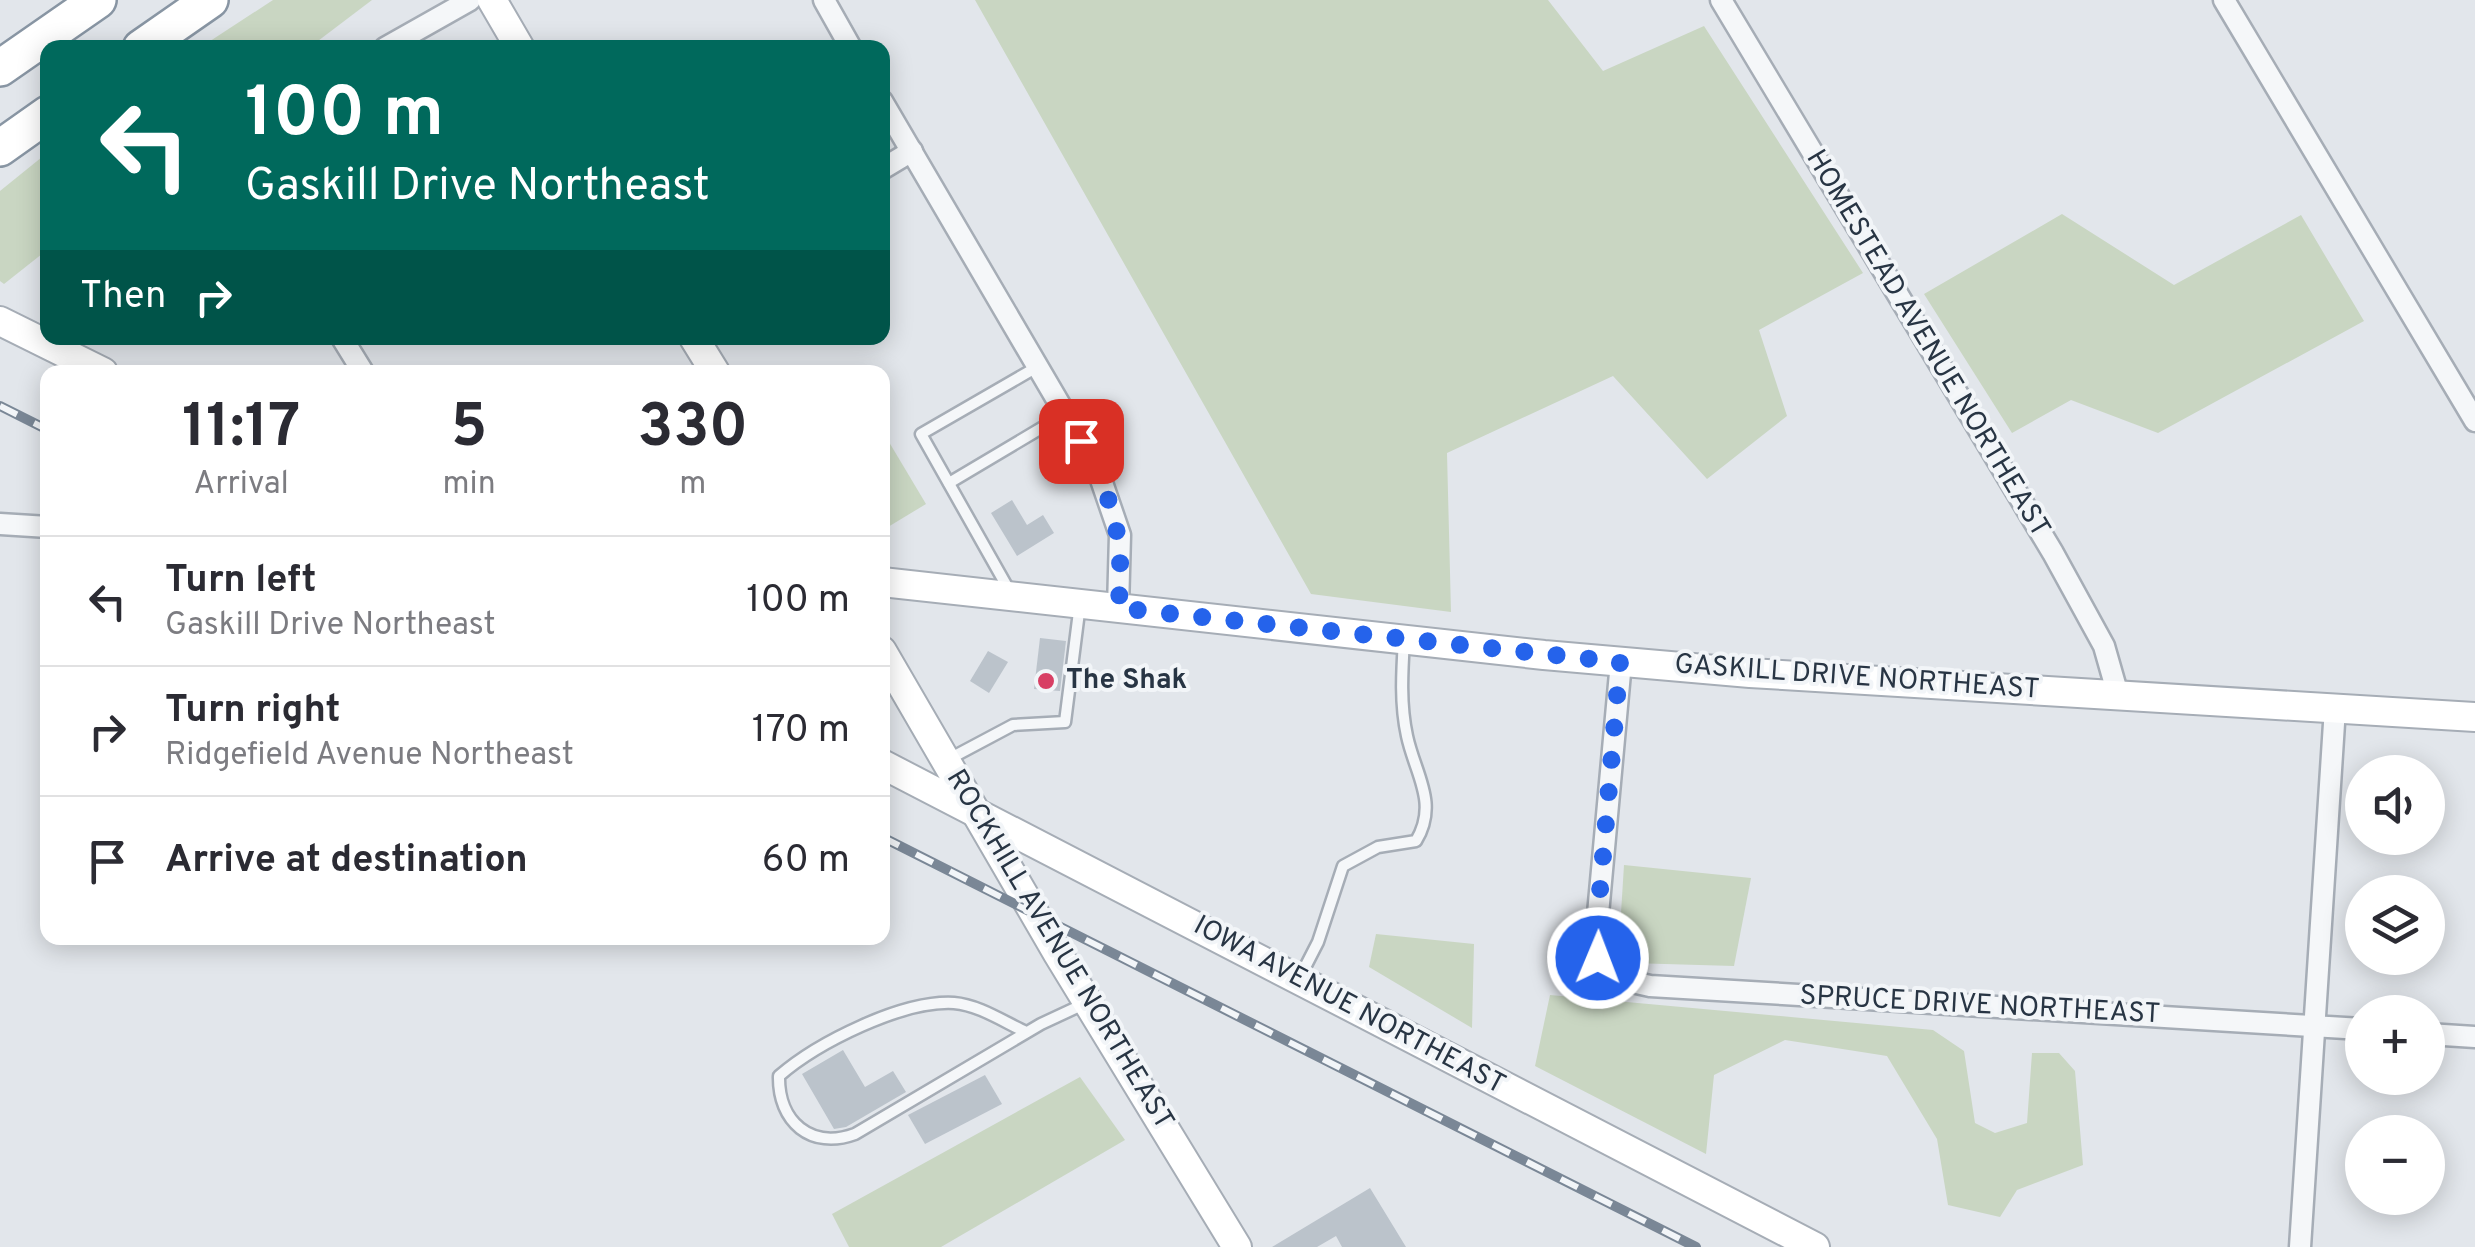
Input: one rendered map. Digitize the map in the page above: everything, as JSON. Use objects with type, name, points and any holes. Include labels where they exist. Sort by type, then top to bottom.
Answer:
[{"type":"highway","points":[[40,40],[98,0]]},
{"type":"highway","points":[[153,40],[210,0]]},
{"type":"highway","points":[[0,68],[40,40]]},
{"type":"highway","points":[[0,148],[40,120]]},
{"type":"main road","points":[[492,0],[515,40]]},
{"type":"main road","points":[[0,320],[40,340]]},
{"type":"main road","points":[[50,345],[89,365]]},
{"type":"main road","name":"GASKILL DRIVE NORTHEAST","points":[[890,583],[1620,662],[1824,679],[2475,717]]},
{"type":"main road","name":"ROCKHILL AVENUE NORTHEAST","points":[[890,664],[1087,1002],[1237,1247]]},
{"type":"main road","name":"IOWA AVENUE NORTHEAST","points":[[890,768],[1815,1247]]},
{"type":"street","points":[[398,40],[470,0]]},
{"type":"street","points":[[824,0],[846,40]]},
{"type":"street","name":"HOMESTEAD AVENUE NORTHEAST","points":[[1721,0],[2052,553],[2104,646],[2118,695]]},
{"type":"street","points":[[2224,0],[2475,422]]},
{"type":"street","points":[[890,114],[1066,414],[1114,508],[1122,549],[1118,608]]},
{"type":"street","points":[[890,164],[912,151]]},
{"type":"street","points":[[0,524],[40,526]]},
{"type":"street","name":"SPRUCE DRIVE NORTHEAST","points":[[1620,662],[1597,925],[1602,969],[1626,984],[2345,1028]]},
{"type":"street","points":[[2300,1247],[2335,708]]},
{"type":"street","points":[[2445,1035],[2475,1037]]},
{"type":"lane","points":[[1012,596],[921,434],[1038,366]]},
{"type":"lane","points":[[949,484],[1066,414]]},
{"type":"lane","points":[[947,760],[1014,725],[1065,722],[1080,603]]},
{"type":"lane","points":[[1298,980],[1318,942],[1343,866],[1378,847],[1416,841],[1422,832],[1429,808],[1407,736],[1402,676],[1404,640]]},
{"type":"lane","points":[[1026,1032],[954,1003],[903,1012],[876,1020],[792,1064],[779,1076],[778,1094],[801,1131],[832,1142],[854,1134],[1026,1032],[1087,1002]]},
{"type":"green space","points":[[273,0],[372,0],[319,40],[212,40]]},
{"type":"green space","points":[[975,0],[1548,0],[1603,71],[1704,26],[1863,273],[1759,330],[1787,416],[1707,479],[1613,376],[1447,453],[1451,612],[1311,594]]},
{"type":"green space","points":[[40,159],[40,256],[4,284],[0,281],[0,191]]},
{"type":"green space","points":[[2062,214],[2174,285],[2301,215],[2364,321],[2158,433],[2071,400],[2012,433],[1924,294]]},
{"type":"green space","points":[[890,444],[926,504],[890,526]]},
{"type":"green space","points":[[1624,865],[1751,878],[1734,966],[1630,963],[1619,945]]},
{"type":"green space","points":[[1376,934],[1474,944],[1472,1028],[1369,967]]},
{"type":"green space","points":[[1550,995],[1933,1030],[1964,1051],[1975,1123],[1995,1133],[2027,1123],[2032,1053],[2059,1053],[2075,1071],[2083,1165],[2017,1190],[2000,1217],[1948,1205],[1937,1139],[1887,1056],[1785,1040],[1714,1075],[1706,1154],[1535,1066]]},
{"type":"green space","points":[[1080,1077],[1125,1140],[941,1247],[849,1247],[832,1214]]},
{"type":"building","points":[[1012,500],[1027,525],[1043,515],[1054,533],[1017,556],[991,513]]},
{"type":"building","points":[[1040,638],[1066,641],[1060,691],[1034,689]]},
{"type":"building","points":[[988,651],[1008,662],[989,693],[970,681]]},
{"type":"building","points":[[843,1050],[865,1087],[893,1071],[906,1092],[846,1127],[834,1129],[802,1074]]},
{"type":"building","points":[[985,1075],[1002,1104],[925,1144],[908,1115]]},
{"type":"building","points":[[1370,1188],[1406,1247],[1342,1247],[1336,1236],[1317,1247],[1272,1247]]},
{"type":"railway","points":[[0,406],[40,426]]},
{"type":"railway","points":[[890,841],[1696,1247]]},
{"type":"place","name":"The Shak","points":[[1046,681]]},
{"type":"route","points":[[1081,441],[1114,508],[1120,535],[1122,577],[1118,608],[1620,662],[1597,925],[1598,958]]}]
